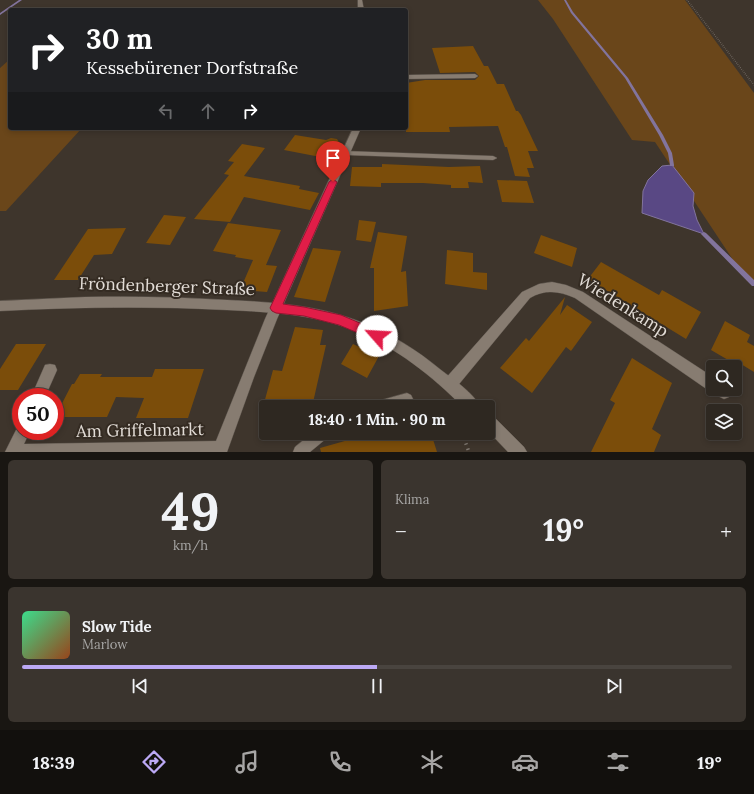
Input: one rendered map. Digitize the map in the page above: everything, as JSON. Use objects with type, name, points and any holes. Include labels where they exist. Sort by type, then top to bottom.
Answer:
[{"type":"street","points":[[220,450],[247,377],[276,308],[356,130]]},
{"type":"street","name":"Wiedenkamp","points":[[450,384],[526,295],[532,291],[549,287],[559,287],[579,295],[706,380]]},
{"type":"street","name":"Fröndenberger Straße","points":[[0,306],[75,301],[132,301],[276,308],[304,312],[341,320],[367,330],[398,348],[450,384],[466,400]]},
{"type":"street","points":[[42,388],[50,370]]},
{"type":"street","points":[[495,428],[519,452]]},
{"type":"street","name":"Am Griffelmarkt","points":[[18,440],[13,452],[220,450]]},
{"type":"lane","points":[[408,77],[475,76]]},
{"type":"lane","points":[[346,153],[493,158]]},
{"type":"lane","points":[[300,452],[314,440]]},
{"type":"path","points":[[687,0],[754,85]]},
{"type":"path","points":[[465,440],[469,452]]},
{"type":"shaded area","points":[[538,0],[685,0],[754,93],[754,282],[747,281],[655,142],[632,140],[553,19]]},
{"type":"shaded area","points":[[8,61],[8,130],[80,130],[6,211],[0,211],[0,68]]},
{"type":"shaded area","points":[[672,165],[694,193],[693,206],[697,220],[704,234],[642,213],[643,191],[648,180],[662,166]]},
{"type":"building","points":[[473,46],[484,66],[488,66],[497,84],[504,84],[516,111],[518,111],[521,115],[538,151],[528,151],[534,168],[527,168],[530,177],[515,176],[507,147],[505,147],[498,126],[449,127],[450,132],[406,132],[406,130],[408,130],[409,110],[408,83],[425,80],[475,80],[479,76],[475,72],[440,73],[432,48]]},
{"type":"building","points":[[295,135],[326,140],[331,138],[337,139],[342,147],[336,160],[284,150]]},
{"type":"building","points":[[242,144],[265,148],[244,176],[300,186],[299,189],[319,193],[310,210],[244,197],[230,222],[194,219],[229,175],[224,174],[234,162],[228,161]]},
{"type":"building","points":[[382,164],[449,167],[480,166],[483,183],[468,182],[469,188],[451,188],[451,185],[423,183],[381,183],[381,187],[350,186],[352,167],[382,167]]},
{"type":"building","points":[[497,180],[527,181],[534,203],[502,202]]},
{"type":"building","points":[[164,215],[186,217],[170,245],[146,243]]},
{"type":"building","points":[[359,220],[376,222],[371,242],[356,240]]},
{"type":"building","points":[[228,223],[281,230],[266,265],[277,266],[267,292],[240,290],[253,260],[213,251]]},
{"type":"building","points":[[126,228],[112,254],[94,255],[78,280],[54,280],[88,229]]},
{"type":"building","points":[[378,232],[407,236],[401,272],[406,271],[408,306],[374,311],[374,268],[370,268]]},
{"type":"building","points":[[541,235],[577,248],[572,267],[534,253]]},
{"type":"building","points":[[313,248],[341,251],[325,302],[294,297]]},
{"type":"building","points":[[447,250],[473,253],[473,272],[487,273],[487,290],[445,284]]},
{"type":"building","points":[[601,262],[659,295],[662,290],[701,312],[686,339],[588,279]]},
{"type":"building","points":[[565,297],[560,315],[567,305],[592,322],[571,351],[566,347],[532,393],[500,368],[526,338],[529,341]]},
{"type":"building","points":[[725,321],[750,335],[747,342],[754,346],[754,372],[742,365],[742,360],[728,360],[711,350]]},
{"type":"building","points":[[295,327],[323,330],[320,345],[326,345],[314,400],[265,400],[273,370],[282,371]]},
{"type":"building","points":[[16,344],[46,344],[19,388],[12,388],[12,390],[0,390],[0,369]]},
{"type":"building","points":[[353,344],[379,356],[367,378],[341,364]]},
{"type":"building","points":[[632,358],[672,383],[652,429],[661,435],[654,452],[591,452],[615,403],[610,400]]},
{"type":"building","points":[[155,369],[204,369],[188,418],[136,418],[144,398],[116,397],[107,417],[64,417],[64,400],[72,384],[74,384],[80,374],[102,374],[100,377],[152,377]]},
{"type":"building","points":[[348,440],[433,440],[437,452],[321,452],[320,448]]},
{"type":"waterway","points":[[9,8],[21,0]]},
{"type":"waterway","points":[[565,0],[572,12],[626,78],[661,135],[670,153],[672,165]]},
{"type":"waterway","points":[[0,14],[8,9]]},
{"type":"waterway","points":[[704,234],[754,284]]},
{"type":"route","points":[[333,182],[276,308],[341,320],[367,330],[377,336]]}]
